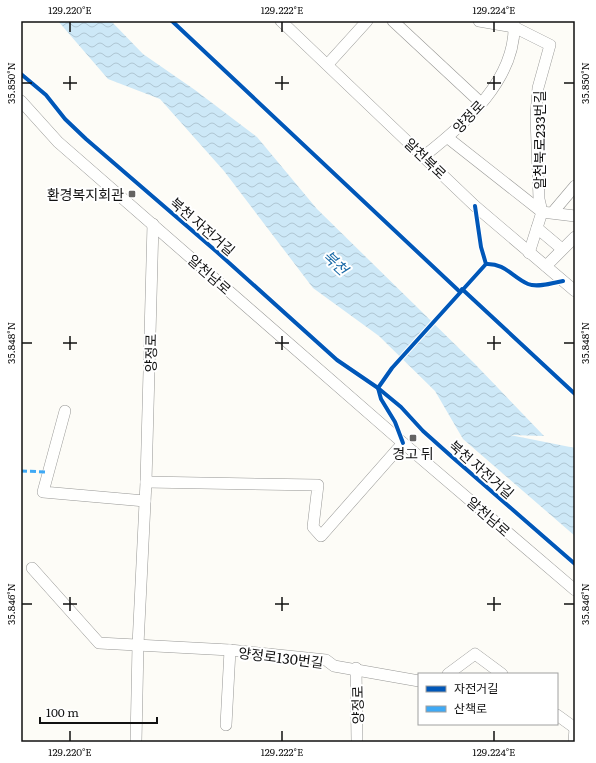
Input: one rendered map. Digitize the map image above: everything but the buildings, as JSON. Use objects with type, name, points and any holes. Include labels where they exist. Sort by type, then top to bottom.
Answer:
[{"type":"street","name":"알천북로","points":[[281,21],[328,64],[475,206],[575,291]]},
{"type":"street","points":[[328,64],[367,21]]},
{"type":"street","points":[[393,21],[481,103]]},
{"type":"street","points":[[479,21],[514,24]]},
{"type":"street","name":"양정로","points":[[424,156],[448,138],[481,103],[500,77],[513,45],[514,24]]},
{"type":"street","name":"알천북로233번길","points":[[514,24],[550,45],[538,88],[536,117],[539,199],[548,212]]},
{"type":"street","name":"알천남로","points":[[21,101],[58,142],[403,443],[575,590]]},
{"type":"street","name":"양정로","points":[[448,138],[548,212]]},
{"type":"street","name":"알천북로233번길","points":[[529,253],[537,228],[548,212],[575,186]]},
{"type":"street","points":[[548,212],[575,216]]},
{"type":"street","name":"양정로","points":[[136,742],[138,645],[146,500],[153,224]]},
{"type":"street","points":[[537,228],[562,249]]},
{"type":"street","points":[[546,266],[575,236]]},
{"type":"street","points":[[65,411],[43,492],[146,500]]},
{"type":"street","points":[[146,482],[318,485],[313,527],[321,536],[403,443]]},
{"type":"street","points":[[32,568],[99,643],[138,645]]},
{"type":"street","name":"양정로130번길","points":[[138,645],[230,650],[326,660],[334,666],[356,668],[394,678],[418,681]]},
{"type":"street","name":"양정로130번길","points":[[226,725],[230,650]]},
{"type":"street","points":[[449,673],[475,654],[501,673]]},
{"type":"street","name":"양정로","points":[[356,668],[357,742]]},
{"type":"street","points":[[558,716],[575,728],[574,742]]},
{"type":"water","name":"북천","points":[[58,21],[111,21],[143,54],[195,90],[257,137],[317,209],[474,363],[544,436],[510,435],[575,448],[575,536],[463,439],[435,391],[379,336],[313,288],[224,171],[160,99],[108,79]]},
{"type":"marked path","points":[[21,471],[47,472]]},
{"type":"cycle path","points":[[172,21],[459,291]]},
{"type":"cycle path","name":"북천 자전거길","points":[[21,74],[46,95],[65,119],[86,139],[217,252],[337,360],[378,388],[401,407],[423,431],[575,564]]},
{"type":"cycle path","points":[[475,206],[481,247],[486,264],[493,264],[503,268],[522,281],[536,286],[563,281]]},
{"type":"cycle path","points":[[403,443],[395,422],[381,399],[378,388],[392,368],[486,264]]},
{"type":"cycle path","points":[[462,289],[575,394]]},
{"type":"place","name":"환경복지회관","points":[[132,194]]},
{"type":"place","name":"경고 뒤","points":[[413,438]]}]
